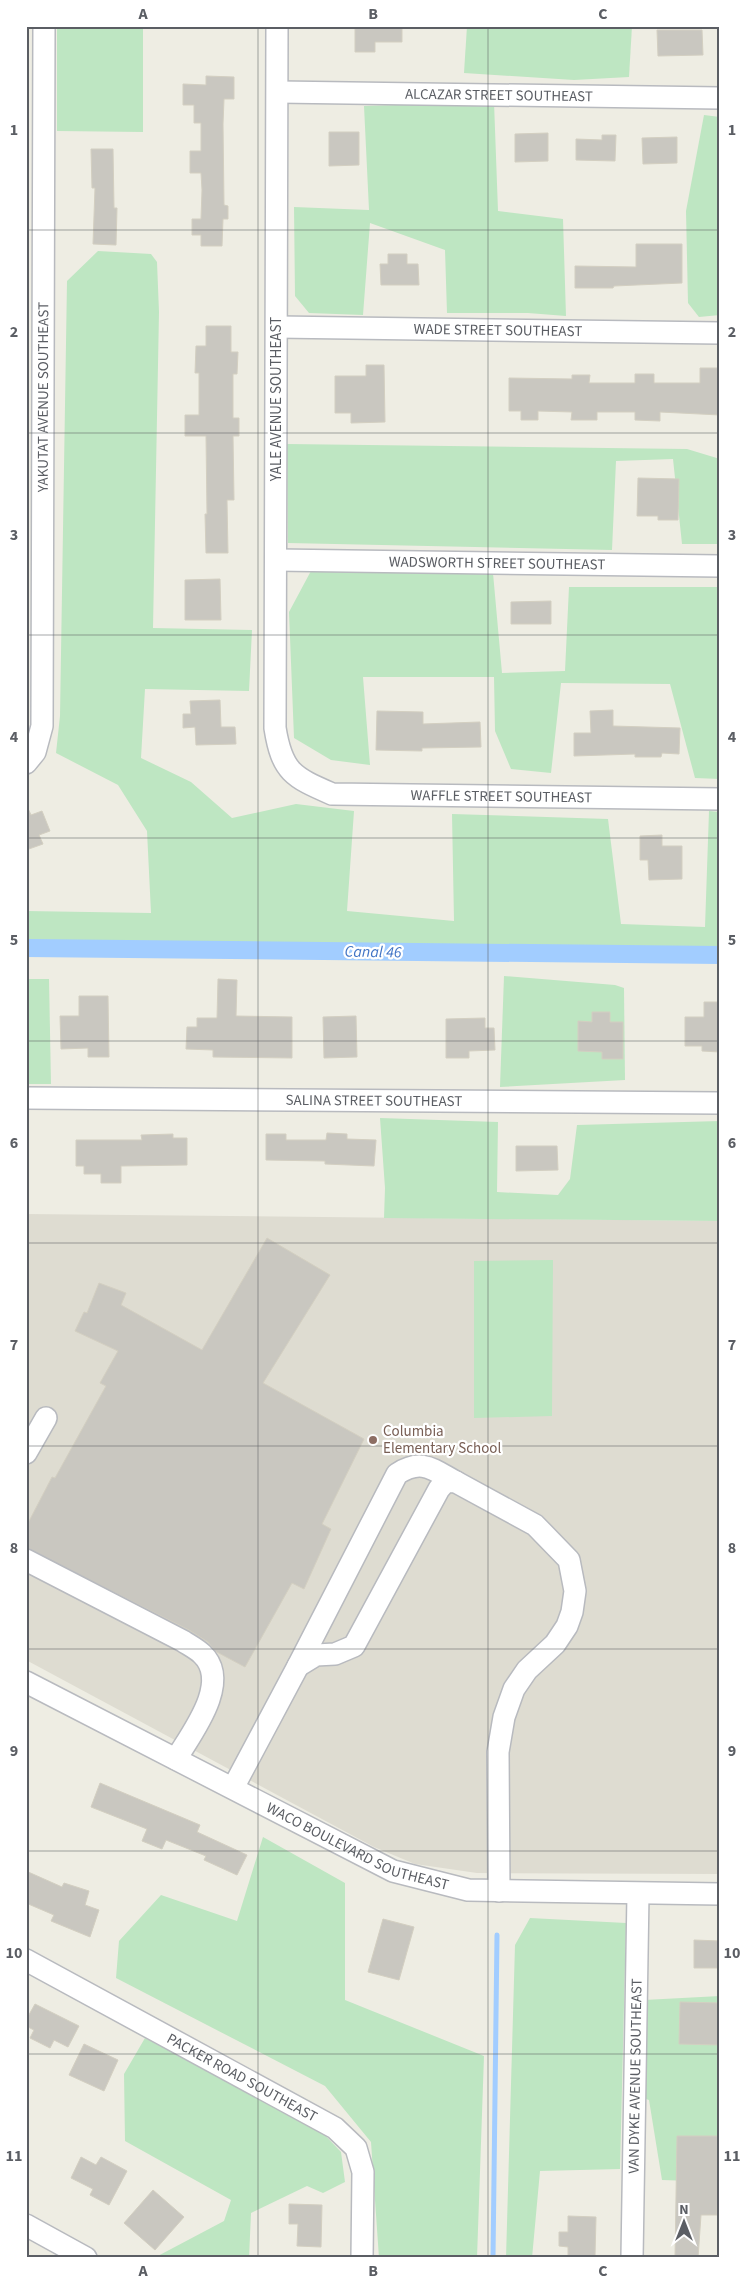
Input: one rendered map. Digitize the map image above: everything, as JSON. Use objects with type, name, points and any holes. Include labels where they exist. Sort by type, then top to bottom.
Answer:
[{"type":"street","name":"YAKUTAT AVENUE SOUTHEAST","points":[[26,763],[35,752],[42,726],[44,26]]},
{"type":"street","name":"YALE AVENUE SOUTHEAST","points":[[277,26],[275,728],[279,752],[289,769]]},
{"type":"street","name":"ALCAZAR STREET SOUTHEAST","points":[[278,92],[720,98]]},
{"type":"street","name":"WADE STREET SOUTHEAST","points":[[277,327],[720,333]]},
{"type":"street","name":"WADSWORTH STREET SOUTHEAST","points":[[276,560],[720,566]]},
{"type":"street","name":"WAFFLE STREET SOUTHEAST","points":[[289,769],[307,783],[332,794],[720,799]]},
{"type":"street","name":"SALINA STREET SOUTHEAST","points":[[26,1098],[720,1103]]},
{"type":"street","points":[[26,1453],[46,1418]]},
{"type":"street","points":[[233,1788],[397,1474],[408,1466],[424,1464],[535,1525],[570,1560],[575,1591],[572,1612],[567,1626],[555,1644],[527,1670],[514,1689],[504,1717],[498,1752],[498,1890]]},
{"type":"street","points":[[298,1666],[316,1655],[335,1654],[354,1646],[439,1489],[446,1481],[456,1482]]},
{"type":"street","points":[[26,1560],[183,1641],[203,1655],[211,1669],[213,1681],[211,1696],[176,1759]]},
{"type":"street","name":"WACO BOULEVARD SOUTHEAST","points":[[26,1682],[393,1871],[468,1890],[720,1894]]},
{"type":"street","name":"VAN DYKE AVENUE SOUTHEAST","points":[[632,2258],[638,1894]]},
{"type":"street","name":"PACKER ROAD SOUTHEAST","points":[[26,1960],[335,2128],[356,2148],[363,2172],[362,2258]]},
{"type":"street","points":[[26,2225],[86,2258]]},
{"type":"shaded area","name":"Columbia Elementary School","points":[[26,1214],[720,1221],[720,1874],[477,1873],[415,1864],[374,1847],[26,1660]]},
{"type":"green space","points":[[57,26],[143,26],[143,132],[57,131]]},
{"type":"green space","points":[[467,26],[632,26],[629,77],[574,80],[464,73]]},
{"type":"green space","points":[[494,102],[498,211],[563,219],[566,316],[528,313],[447,313],[445,250],[370,223],[363,315],[309,313],[295,296],[294,207],[369,210],[364,106]]},
{"type":"green space","points":[[704,115],[720,117],[720,315],[699,317],[688,303],[686,211]]},
{"type":"green space","points":[[98,251],[151,254],[157,262],[159,312],[153,628],[252,630],[249,691],[145,689],[141,758],[191,782],[232,818],[296,804],[354,811],[347,911],[454,921],[452,814],[608,819],[621,924],[705,927],[709,811],[720,812],[720,950],[26,942],[26,911],[151,913],[147,831],[118,785],[56,753],[60,716],[67,281]]},
{"type":"green space","points":[[287,444],[687,449],[720,459],[720,544],[682,544],[673,459],[616,461],[612,550],[288,543]]},
{"type":"green space","points":[[312,569],[493,573],[502,673],[565,671],[569,587],[720,587],[720,779],[695,778],[670,684],[561,683],[551,773],[511,769],[495,731],[494,677],[363,677],[370,765],[331,760],[294,738],[289,612]]},
{"type":"green space","points":[[504,976],[615,985],[624,988],[625,1080],[500,1087]]},
{"type":"green space","points":[[26,979],[49,979],[51,1084],[26,1084]]},
{"type":"green space","points":[[380,1118],[498,1122],[497,1192],[558,1195],[570,1179],[577,1125],[720,1121],[720,1221],[384,1218],[385,1188]]},
{"type":"green space","points":[[553,1260],[552,1416],[474,1418],[474,1261]]},
{"type":"green space","points":[[263,1837],[345,1883],[345,2000],[484,2056],[477,2258],[379,2258],[371,2142],[325,2086],[116,1978],[119,1941],[161,1895],[237,1921]]},
{"type":"green space","points":[[530,1918],[626,1923],[620,2169],[540,2171],[532,2258],[506,2258],[515,1945]]},
{"type":"green space","points":[[720,1996],[720,2182],[662,2180],[649,2100],[640,2097],[644,2000]]},
{"type":"green space","points":[[145,2038],[319,2129],[341,2152],[345,2182],[323,2193],[307,2186],[251,2213],[249,2258],[154,2258],[224,2221],[231,2200],[125,2141],[124,2074]]},
{"type":"building","points":[[355,26],[402,26],[402,42],[375,42],[375,52],[355,52]]},
{"type":"building","points":[[657,30],[702,30],[703,55],[658,56]]},
{"type":"building","points":[[206,76],[234,77],[234,99],[224,99],[224,205],[228,206],[228,219],[223,219],[222,246],[201,246],[201,235],[192,235],[192,219],[201,219],[202,190],[201,173],[190,173],[190,151],[201,151],[201,123],[194,123],[194,105],[183,105],[183,84],[206,85]]},
{"type":"building","points":[[329,132],[359,132],[359,165],[329,166]]},
{"type":"building","points":[[548,133],[548,161],[515,162],[515,134]]},
{"type":"building","points":[[602,135],[616,135],[615,161],[576,160],[576,139],[602,140]]},
{"type":"building","points":[[677,137],[677,163],[643,164],[642,138]]},
{"type":"building","points":[[91,149],[113,149],[114,208],[117,208],[116,245],[93,244],[95,188],[92,188]]},
{"type":"building","points":[[636,244],[682,244],[682,283],[614,286],[613,288],[575,288],[575,266],[636,267]]},
{"type":"building","points":[[388,254],[407,254],[407,264],[418,264],[419,285],[381,285],[380,264],[388,264]]},
{"type":"building","points":[[206,326],[231,326],[231,352],[238,352],[237,374],[233,374],[233,418],[239,418],[239,436],[233,436],[234,500],[227,500],[228,553],[206,553],[206,436],[185,436],[185,415],[199,415],[199,373],[195,373],[196,346],[206,346]]},
{"type":"building","points":[[366,365],[384,365],[385,422],[351,423],[351,413],[335,413],[335,376],[366,376]]},
{"type":"building","points":[[700,368],[719,368],[720,415],[660,412],[660,421],[635,420],[635,412],[597,412],[597,420],[571,420],[572,412],[538,411],[538,420],[521,420],[521,411],[509,411],[509,378],[572,379],[572,375],[590,375],[589,383],[635,383],[635,374],[654,374],[654,383],[700,383]]},
{"type":"building","points":[[638,478],[679,479],[678,520],[658,520],[658,516],[637,516]]},
{"type":"building","points":[[220,579],[221,620],[185,620],[185,580]]},
{"type":"building","points":[[551,601],[551,624],[511,624],[511,602]]},
{"type":"building","points":[[220,700],[221,727],[235,727],[236,744],[196,745],[195,727],[183,728],[183,714],[191,714],[190,701]]},
{"type":"building","points":[[613,710],[613,726],[680,728],[679,754],[662,753],[661,757],[635,757],[635,754],[574,756],[574,733],[591,733],[590,711]]},
{"type":"building","points":[[377,711],[423,712],[423,724],[480,722],[481,747],[422,748],[422,751],[376,750]]},
{"type":"building","points":[[26,804],[31,815],[42,811],[50,831],[39,835],[43,844],[26,850]]},
{"type":"building","points":[[662,835],[662,846],[682,846],[682,879],[649,880],[648,860],[640,860],[640,836]]},
{"type":"building","points":[[218,979],[237,980],[236,1016],[292,1017],[292,1058],[213,1057],[213,1050],[186,1049],[187,1027],[197,1027],[197,1018],[217,1018]]},
{"type":"building","points":[[79,996],[108,996],[109,1057],[88,1057],[88,1048],[61,1049],[60,1016],[79,1016]]},
{"type":"building","points":[[704,1002],[720,1002],[720,1052],[702,1051],[702,1046],[685,1046],[685,1017],[704,1017]]},
{"type":"building","points":[[592,1012],[610,1012],[610,1022],[623,1022],[623,1059],[602,1059],[602,1052],[578,1051],[578,1021],[592,1022]]},
{"type":"building","points":[[356,1016],[357,1057],[324,1058],[323,1017]]},
{"type":"building","points":[[485,1018],[485,1028],[494,1028],[495,1050],[469,1051],[469,1058],[446,1058],[446,1019]]},
{"type":"building","points":[[327,1133],[347,1134],[347,1139],[376,1140],[374,1166],[325,1164],[325,1161],[266,1160],[266,1134],[286,1134],[286,1140],[326,1140]]},
{"type":"building","points":[[173,1134],[173,1138],[187,1138],[187,1165],[121,1166],[121,1183],[101,1183],[101,1174],[84,1174],[84,1166],[76,1166],[76,1140],[142,1140],[141,1135]]},
{"type":"building","points":[[516,1146],[557,1146],[558,1170],[516,1171]]},
{"type":"building","points":[[267,1238],[330,1275],[263,1383],[364,1439],[322,1524],[331,1529],[304,1589],[292,1583],[245,1667],[215,1651],[208,1642],[189,1630],[26,1548],[26,1527],[52,1477],[55,1478],[106,1386],[100,1383],[118,1351],[75,1331],[84,1312],[87,1313],[99,1283],[126,1293],[121,1305],[202,1350]]},
{"type":"building","points":[[100,1783],[200,1825],[197,1832],[247,1855],[237,1875],[204,1860],[206,1856],[166,1840],[162,1849],[142,1841],[147,1829],[91,1807]]},
{"type":"building","points":[[26,1871],[62,1887],[64,1883],[89,1891],[85,1905],[99,1910],[90,1937],[51,1921],[54,1915],[26,1903]]},
{"type":"building","points":[[383,1919],[414,1927],[399,1980],[368,1972]]},
{"type":"building","points":[[694,1940],[720,1941],[720,1968],[694,1968]]},
{"type":"building","points":[[680,2002],[720,2003],[720,2045],[679,2044]]},
{"type":"building","points":[[35,2004],[79,2026],[68,2047],[54,2040],[50,2048],[30,2038],[34,2030],[26,2026],[26,2020]]},
{"type":"building","points":[[84,2044],[118,2060],[104,2091],[69,2075]]},
{"type":"building","points":[[677,2136],[720,2136],[717,2215],[701,2215],[698,2258],[675,2258]]},
{"type":"building","points":[[81,2157],[96,2165],[101,2157],[127,2171],[109,2205],[90,2195],[93,2189],[71,2178]]},
{"type":"building","points":[[153,2190],[184,2217],[155,2250],[124,2223]]},
{"type":"building","points":[[289,2204],[322,2205],[321,2247],[297,2246],[298,2224],[289,2224]]},
{"type":"building","points":[[568,2216],[596,2217],[595,2256],[568,2256],[568,2247],[559,2246],[559,2232],[568,2232]]},
{"type":"waterway","name":"Canal 46","points":[[26,948],[720,955]]},
{"type":"waterway","points":[[493,2258],[497,1935]]},
{"type":"place","name":"Columbia Elementary School","points":[[373,1440]]}]
